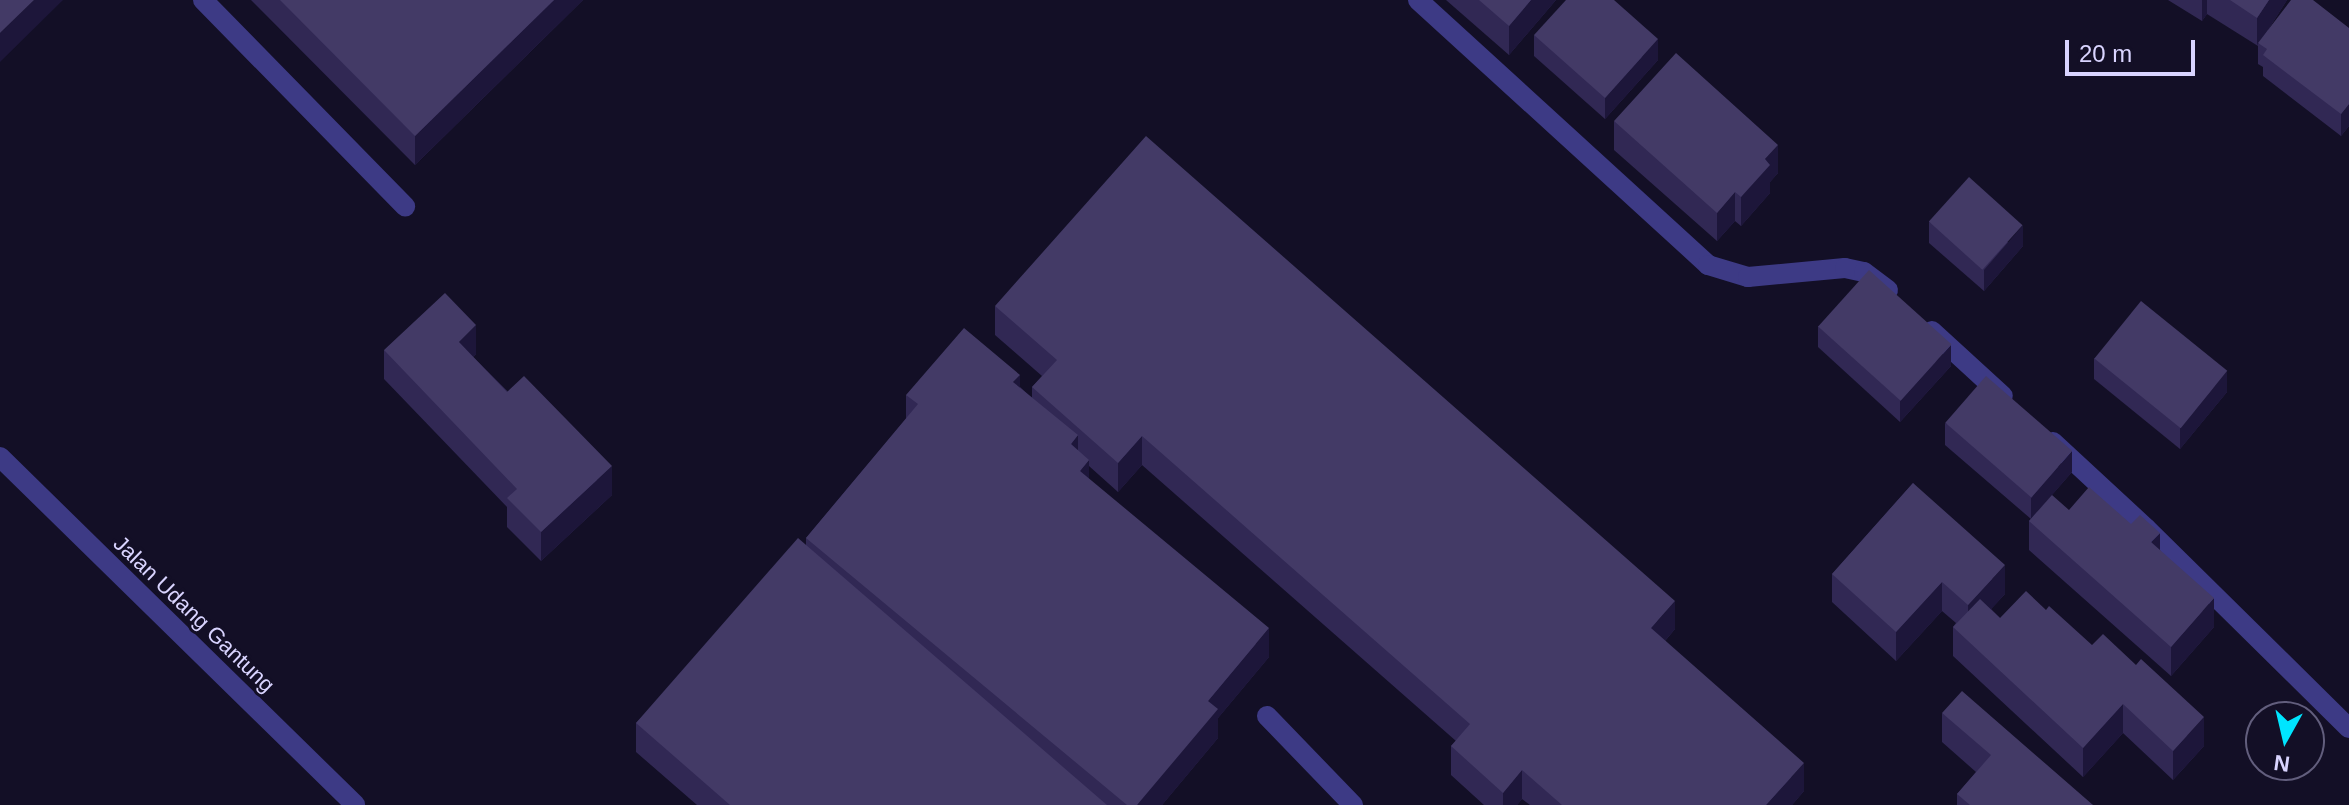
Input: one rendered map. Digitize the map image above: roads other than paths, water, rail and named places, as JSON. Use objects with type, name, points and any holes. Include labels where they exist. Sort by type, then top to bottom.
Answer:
[{"type":"street","points":[[203,0],[405,206]]},
{"type":"street","points":[[1418,0],[1708,265],[1748,277],[1825,268],[1864,272],[1914,314],[2146,528],[2349,728]]},
{"type":"street","name":"Jalan Udang Gantung","points":[[0,457],[355,805]]},
{"type":"street","points":[[1267,716],[1353,805]]}]
